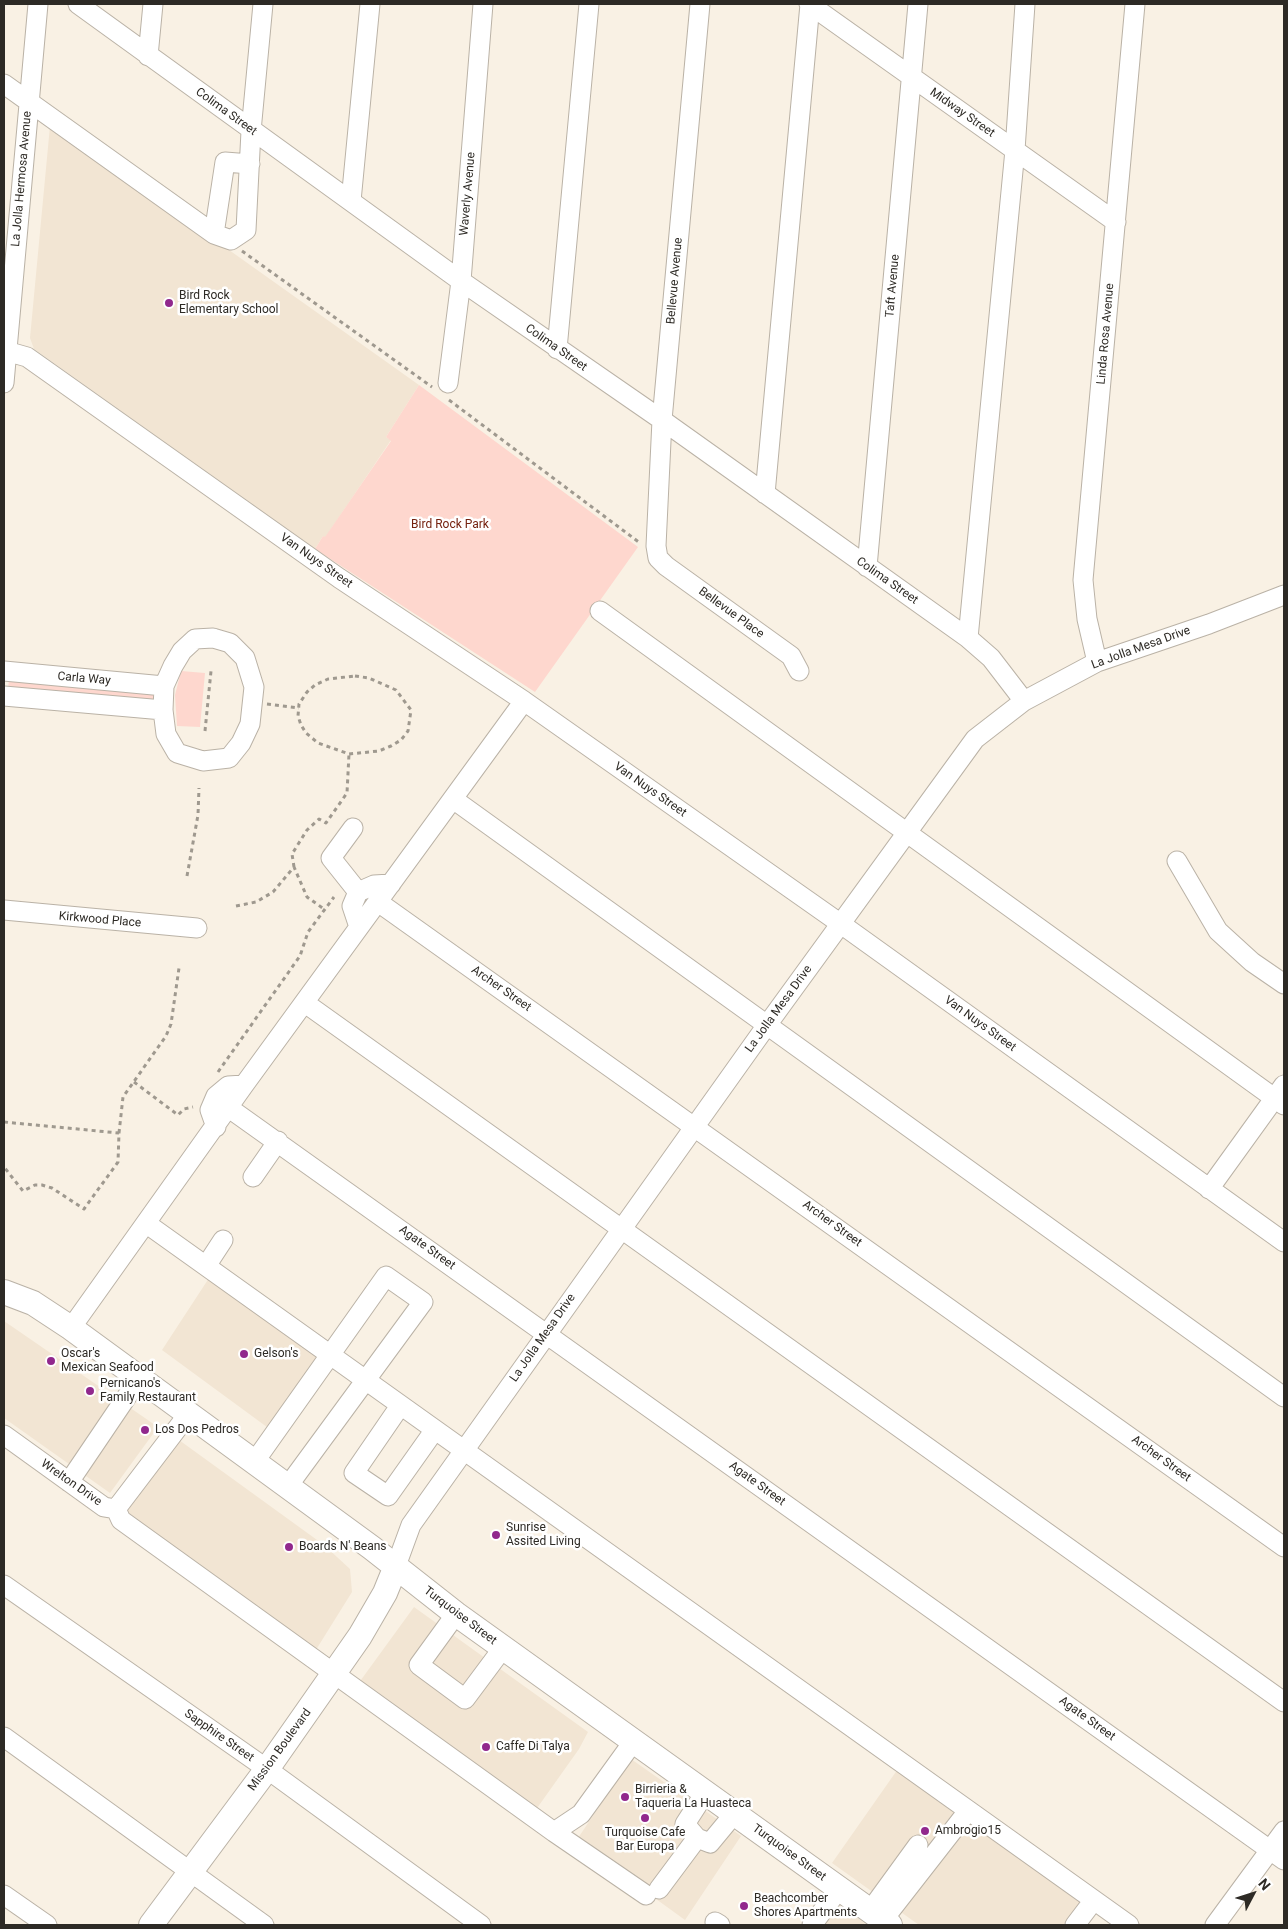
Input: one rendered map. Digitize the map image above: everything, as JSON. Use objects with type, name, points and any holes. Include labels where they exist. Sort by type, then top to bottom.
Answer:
[{"type":"main road","name":"Turquoise Street","points":[[4,1273],[33,1303]]},
{"type":"main road","name":"Turquoise Street","points":[[4,1292],[33,1303],[72,1328],[396,1566],[456,1614],[881,1919]]},
{"type":"main road","name":"Mission Boulevard","points":[[151,1925],[267,1769],[335,1672],[385,1593],[396,1566]]},
{"type":"street","name":"La Jolla Hermosa Avenue","points":[[4,383],[8,287],[38,4]]},
{"type":"street","name":"Colima Street","points":[[78,4],[251,131],[461,281],[662,420],[867,568],[968,638],[991,658],[1024,701]]},
{"type":"street","points":[[148,56],[153,4]]},
{"type":"street","points":[[223,237],[246,230],[251,131],[263,4]]},
{"type":"street","points":[[351,201],[370,4]]},
{"type":"street","name":"Waverly Avenue","points":[[448,383],[461,281],[483,4]]},
{"type":"street","points":[[557,349],[589,4]]},
{"type":"street","name":"Bellevue Avenue","points":[[658,558],[656,546],[662,420],[700,4]]},
{"type":"street","points":[[765,494],[810,4]]},
{"type":"street","name":"Midway Street","points":[[810,4],[911,78],[1116,222]]},
{"type":"street","name":"Taft Avenue","points":[[867,568],[918,4]]},
{"type":"street","points":[[968,638],[1015,150],[1025,4]]},
{"type":"street","name":"Linda Rosa Avenue","points":[[1097,662],[1087,619],[1083,580],[1136,4]]},
{"type":"street","points":[[4,84],[223,237]]},
{"type":"street","points":[[223,237],[225,162],[250,164]]},
{"type":"street","name":"Van Nuys Street","points":[[6,351],[27,357],[339,578],[524,701],[841,924],[1284,1242]]},
{"type":"street","name":"Bellevue Place","points":[[658,558],[666,566],[791,656],[799,671]]},
{"type":"street","name":"La Jolla Mesa Drive","points":[[396,1566],[411,1525],[462,1451],[906,832],[975,739],[1024,701],[1097,662],[1210,624],[1284,595]]},
{"type":"street","points":[[600,611],[906,832],[1281,1096],[1209,1189]]},
{"type":"street","points":[[213,638],[230,643],[245,658],[254,687],[250,724],[241,743],[229,758],[203,761],[177,753],[166,734],[163,710],[164,686],[182,652],[195,639],[213,638]]},
{"type":"street","name":"Carla Way","points":[[4,671],[164,686]]},
{"type":"street","name":"Carla Way","points":[[4,696],[163,710]]},
{"type":"street","points":[[72,1328],[244,1085],[305,1004],[524,701]]},
{"type":"street","points":[[453,799],[1284,1397]]},
{"type":"street","points":[[353,828],[331,858],[358,892]]},
{"type":"street","points":[[1177,860],[1218,930],[1252,962],[1284,984]]},
{"type":"street","points":[[359,928],[352,906],[358,892],[374,885],[391,884]]},
{"type":"street","name":"Archer Street","points":[[378,902],[1284,1547]]},
{"type":"street","name":"Kirkwood Place","points":[[4,910],[197,928]]},
{"type":"street","points":[[305,1004],[1284,1702]]},
{"type":"street","points":[[216,1127],[210,1110],[216,1096],[228,1086],[244,1085]]},
{"type":"street","name":"Agate Street","points":[[229,1108],[278,1141],[1277,1855]]},
{"type":"street","points":[[253,1177],[278,1141]]},
{"type":"street","points":[[146,1224],[462,1451],[1130,1925]]},
{"type":"street","points":[[206,1266],[223,1240]]},
{"type":"street","points":[[255,1461],[386,1276],[423,1302],[288,1486]]},
{"type":"street","points":[[68,1482],[140,1377]]},
{"type":"street","points":[[400,1406],[354,1473],[388,1496],[434,1431]]},
{"type":"street","name":"Wrelton Drive","points":[[4,1435],[104,1507],[116,1509],[189,1413]]},
{"type":"street","points":[[116,1509],[121,1520],[335,1672],[554,1832],[653,1892],[697,1838]]},
{"type":"street","name":"Sapphire Street","points":[[4,1584],[267,1769],[481,1925]]},
{"type":"street","points":[[456,1614],[419,1665],[465,1700],[504,1648]]},
{"type":"street","points":[[4,1738],[264,1925]]},
{"type":"street","points":[[554,1832],[580,1814],[633,1742]]},
{"type":"street","points":[[705,1793],[685,1824],[697,1838],[710,1843],[734,1814]]},
{"type":"street","points":[[881,1919],[968,1811]]},
{"type":"street","points":[[1215,1925],[1277,1855],[1284,1831]]},
{"type":"street","points":[[881,1919],[918,1845]]},
{"type":"street","points":[[812,1925],[838,1888]]},
{"type":"street","points":[[4,1894],[35,1922]]},
{"type":"street","points":[[1075,1925],[1094,1900]]},
{"type":"path","points":[[204,731],[210,671]]},
{"type":"path","points":[[341,677],[369,678],[396,690],[411,710],[408,731],[401,740],[392,746],[378,751],[349,754],[318,743],[306,733],[298,716],[299,708],[306,692],[315,685],[341,677]]},
{"type":"path","points":[[261,703],[299,708]]},
{"type":"path","points":[[324,909],[307,898],[294,866],[292,854],[307,830],[319,819],[326,823],[348,793],[349,754]]},
{"type":"path","points":[[187,876],[198,815],[198,788]]},
{"type":"path","points":[[236,906],[256,902],[273,892],[294,866]]},
{"type":"path","points":[[218,1072],[300,956],[308,932],[334,897]]},
{"type":"path","points":[[4,1167],[24,1191],[35,1185],[52,1188],[84,1210],[118,1162],[123,1097],[166,1036],[171,1024],[179,968]]},
{"type":"path","points":[[134,1082],[178,1115],[184,1109],[193,1107]]},
{"type":"path","points":[[4,1122],[120,1133]]},
{"type":"shaded area","name":"Bird Rock Elementary School","points":[[50,126],[56,127],[419,385],[386,437],[391,440],[325,538],[323,536],[315,549],[34,349],[30,338]]},
{"type":"shaded area","name":"Gelson's","points":[[211,1275],[323,1354],[271,1430],[162,1350]]},
{"type":"shaded area","points":[[4,1321],[158,1427],[110,1493],[4,1418]]},
{"type":"shaded area","points":[[179,1440],[324,1545],[350,1569],[352,1592],[314,1653],[129,1520],[127,1511]]},
{"type":"shaded area","points":[[414,1607],[588,1732],[579,1749],[535,1811],[358,1684]]},
{"type":"shaded area","points":[[631,1759],[741,1836],[685,1920],[576,1841]]},
{"type":"shaded area","points":[[900,1766],[1083,1900],[1065,1925],[919,1925],[832,1863]]},
{"type":"shaded area","points":[[836,1910],[848,1911],[867,1925],[824,1925]]},
{"type":"green space","name":"Bird Rock Park","points":[[419,385],[638,547],[535,692],[315,549],[391,441],[386,437]]},
{"type":"green space","points":[[181,671],[205,673],[200,727],[177,726],[175,695]]},
{"type":"green space","points":[[9,679],[154,693],[155,696],[152,701],[8,689]]},
{"type":"place","name":"Bird Rock Elementary School","points":[[169,303]]},
{"type":"place","name":"Gelson's","points":[[244,1354]]},
{"type":"place","name":"Oscar's Mexican Seafood","points":[[51,1361]]},
{"type":"place","name":"Pernicano's Family Restaurant","points":[[90,1391]]},
{"type":"place","name":"Los Dos Pedros","points":[[145,1430]]},
{"type":"place","name":"Sunrise Assited Living","points":[[496,1535]]},
{"type":"place","name":"Boards N' Beans","points":[[289,1547]]},
{"type":"place","name":"Caffe Di Talya","points":[[486,1747]]},
{"type":"place","name":"Birrieria & Taqueria La Huasteca","points":[[625,1797]]},
{"type":"place","name":"Turquoise Cafe Bar Europa","points":[[645,1818]]},
{"type":"place","name":"Ambrogio15","points":[[925,1831]]},
{"type":"place","name":"Beachcomber Shores Apartments","points":[[744,1906]]}]
